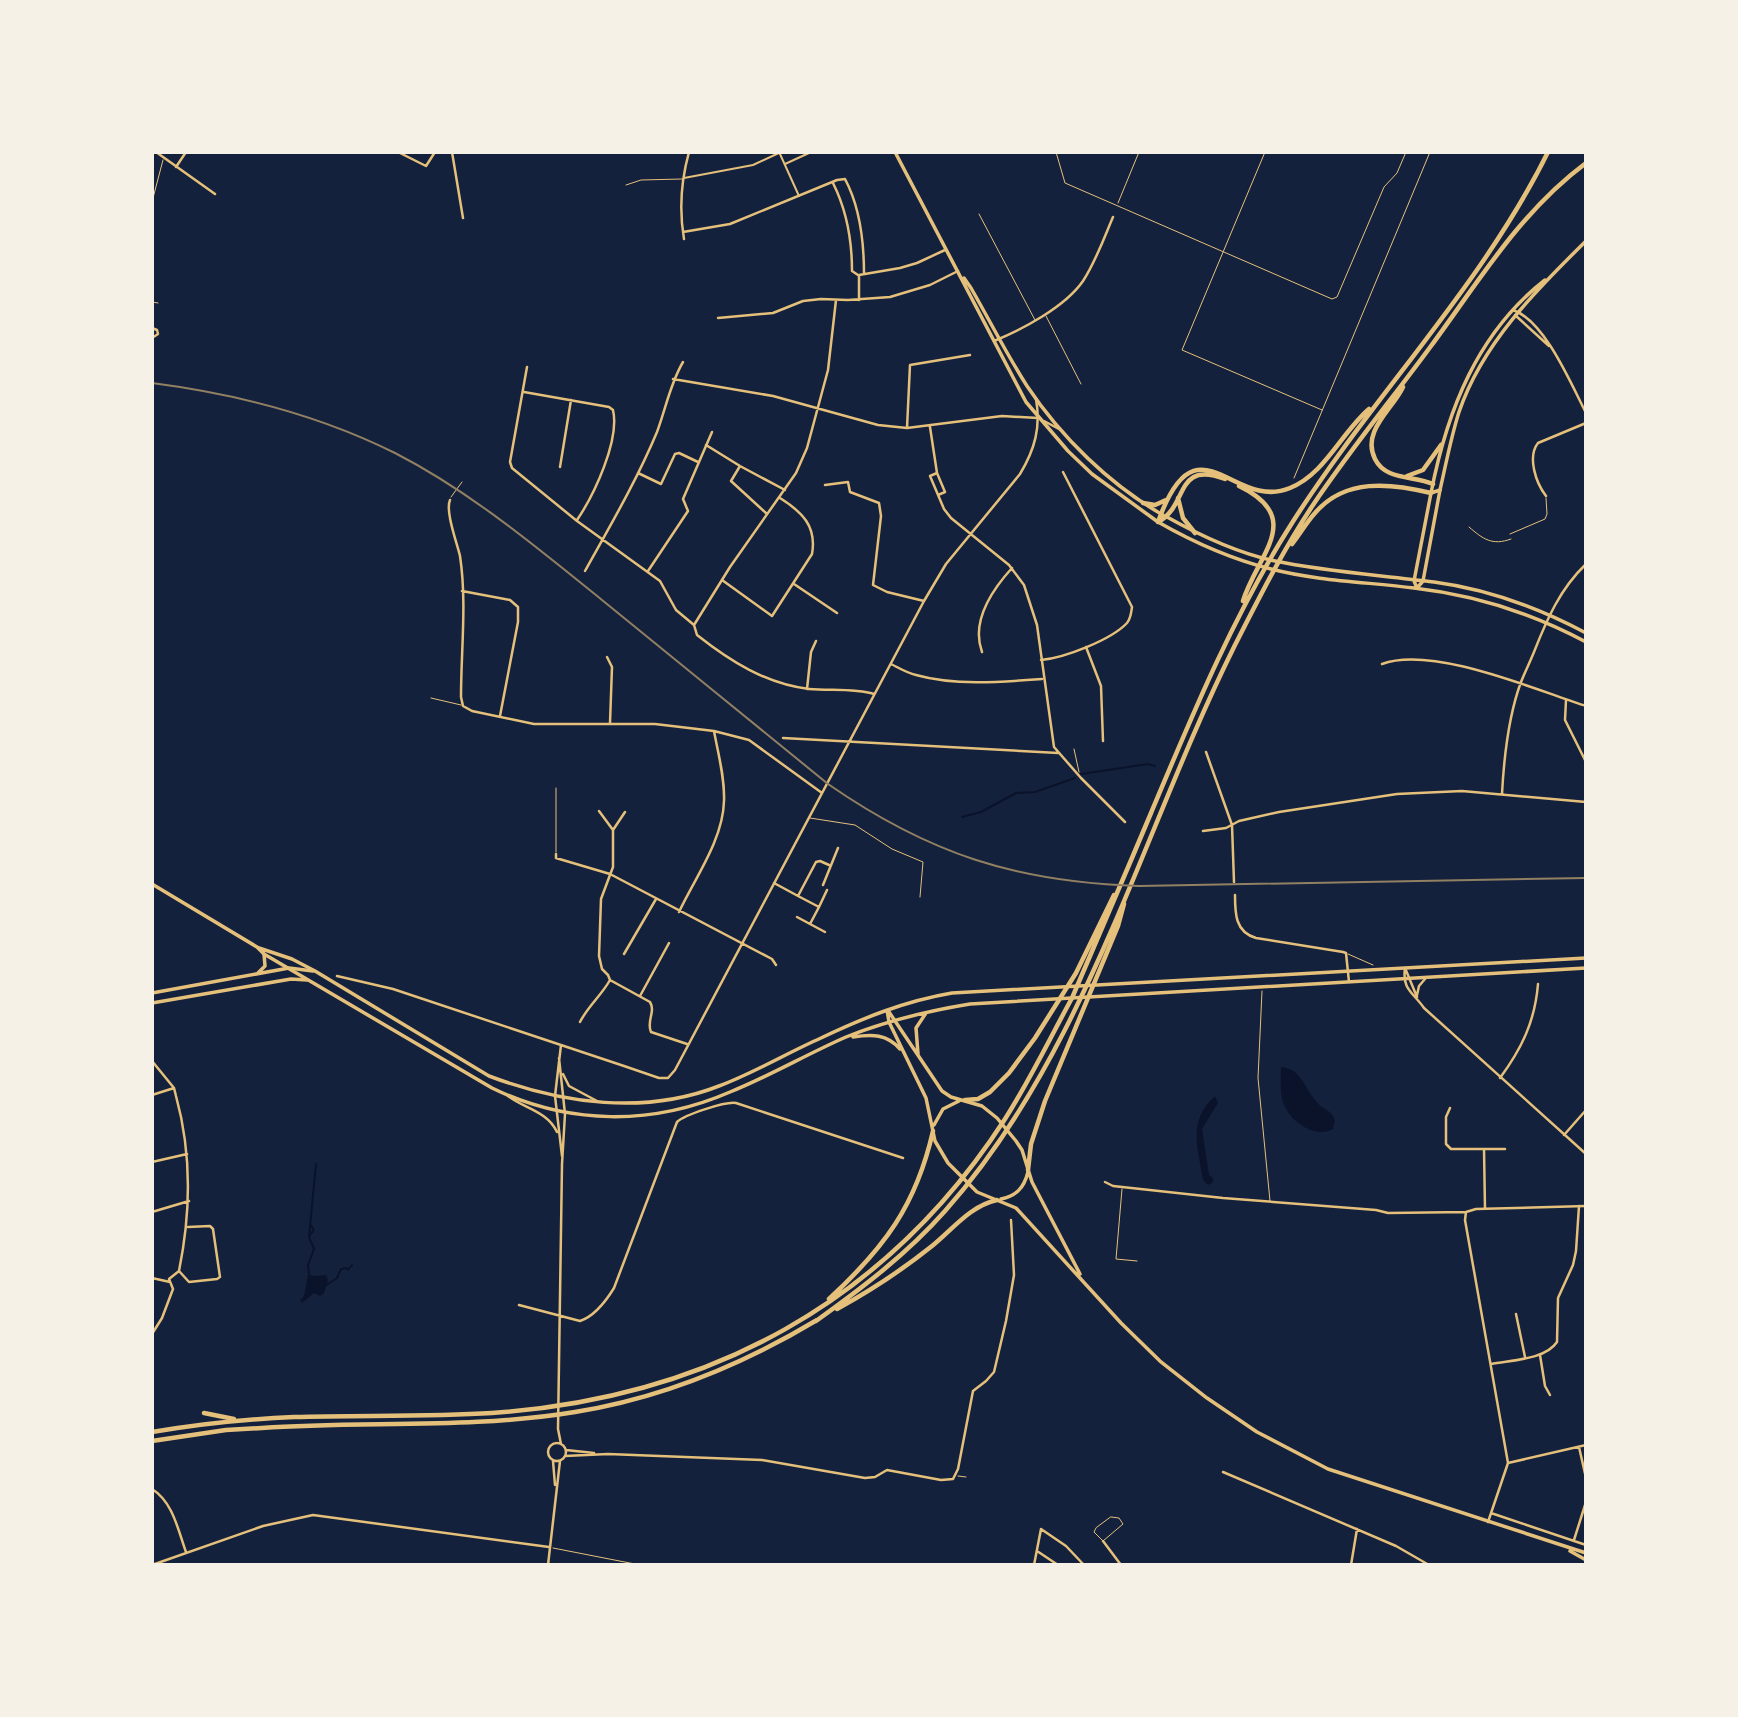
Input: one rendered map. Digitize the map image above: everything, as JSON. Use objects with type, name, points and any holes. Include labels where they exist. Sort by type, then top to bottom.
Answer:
[{"type":"highway","points":[[204,1413],[252,1419],[489,1413],[573,1405],[646,1388],[703,1369],[742,1352],[818,1309],[873,1270],[954,1188],[1006,1119],[1072,998],[1197,702],[1240,612],[1292,522],[1373,407],[1451,306],[1522,201],[1548,152]]},
{"type":"highway","points":[[816,1321],[864,1287],[906,1251],[944,1212],[995,1147],[1035,1084],[1068,1022],[1206,708],[1282,555],[1350,452],[1407,380],[1501,247],[1547,195],[1586,163]]},
{"type":"highway","points":[[1407,380],[1377,425],[1371,447],[1379,466],[1387,472],[1433,484]]},
{"type":"highway","points":[[1158,522],[1179,481],[1186,474],[1205,469],[1264,492],[1291,488],[1306,479],[1323,463],[1373,407]]},
{"type":"highway","points":[[1403,477],[1423,470],[1441,445]]},
{"type":"highway","points":[[1158,522],[1167,517],[1189,479],[1208,473],[1254,493],[1267,506],[1273,523],[1272,540],[1240,612]]},
{"type":"highway","points":[[1282,555],[1316,511],[1335,496],[1350,489],[1364,485],[1380,485],[1431,493]]},
{"type":"highway","points":[[1143,503],[1154,505],[1170,497]]},
{"type":"highway","points":[[1178,497],[1183,518],[1195,533]]},
{"type":"highway","points":[[965,1100],[978,1099],[990,1092],[1009,1073],[1035,1038],[1076,973],[1126,873]]},
{"type":"highway","points":[[1028,1170],[1030,1148],[1045,1101],[1118,926],[1131,883]]},
{"type":"highway","points":[[818,1309],[863,1267],[892,1230],[910,1200],[933,1131]]},
{"type":"highway","points":[[152,1441],[262,1427],[489,1421],[575,1413],[645,1397],[704,1378],[746,1360],[872,1290],[931,1247],[979,1206],[997,1200]]},
{"type":"highway","points":[[152,1432],[252,1419]]},
{"type":"main road","points":[[895,152],[958,271],[971,288],[1026,402],[1092,474],[1158,522],[1206,547],[1282,572],[1321,579],[1417,588],[1493,604],[1546,622],[1586,642]]},
{"type":"main road","points":[[1417,588],[1415,581],[1441,445],[1464,382],[1488,341],[1513,310],[1586,241]]},
{"type":"main road","points":[[1417,588],[1423,581],[1440,490],[1460,410],[1488,353],[1552,275]]},
{"type":"main road","points":[[997,340],[1035,398],[1099,468],[1143,503],[1195,533],[1258,556],[1287,563],[1474,590],[1550,614],[1586,633]]},
{"type":"main road","points":[[1433,484],[1440,490]]},
{"type":"main road","points":[[1431,493],[1440,490]]},
{"type":"main road","points":[[152,884],[257,947],[292,959],[315,971],[489,1076],[555,1096],[598,1102],[642,1103],[701,1093],[887,1009],[952,993],[1586,958]]},
{"type":"main road","points":[[257,947],[264,954],[467,1075],[508,1096],[565,1114],[604,1118],[667,1112],[699,1104],[748,1085],[846,1038],[892,1021],[928,1011],[984,1002],[1586,968]]},
{"type":"main road","points":[[258,973],[264,966],[264,954]]},
{"type":"main road","points":[[292,959],[300,968],[300,974]]},
{"type":"main road","points":[[152,993],[289,968],[315,971]]},
{"type":"main road","points":[[291,979],[300,974]]},
{"type":"main road","points":[[152,1003],[291,979],[312,981]]},
{"type":"main road","points":[[887,1009],[904,1054],[928,1102],[933,1131],[941,1154],[972,1189],[1016,1208],[1121,1323],[1160,1361],[1206,1398],[1256,1432],[1346,1476],[1586,1553]]},
{"type":"main road","points":[[918,1056],[916,1028],[928,1011]]},
{"type":"main road","points":[[892,1021],[942,1091],[951,1097],[977,1103],[997,1118],[1012,1135],[1022,1150],[1028,1170],[1083,1279]]},
{"type":"main road","points":[[846,1038],[881,1036],[893,1042],[904,1054]]},
{"type":"main road","points":[[933,1131],[937,1116],[943,1109],[953,1102],[965,1100]]},
{"type":"main road","points":[[997,1200],[1018,1192],[1024,1184],[1028,1170]]},
{"type":"main road","points":[[1565,1548],[1586,1560]]},
{"type":"street","points":[[156,152],[215,194]]},
{"type":"street","points":[[176,167],[186,152]]},
{"type":"street","points":[[398,152],[426,166],[435,152]]},
{"type":"street","points":[[453,152],[463,218]]},
{"type":"street","points":[[684,239],[682,178],[689,152]]},
{"type":"street","points":[[682,178],[753,165],[780,153],[799,196]]},
{"type":"street","points":[[785,164],[809,153]]},
{"type":"street","points":[[683,232],[730,224],[845,179],[861,232],[864,274]]},
{"type":"street","points":[[833,183],[846,214],[852,271],[859,275],[882,273],[917,264],[946,249]]},
{"type":"street","points":[[997,340],[1045,314],[1083,281],[1113,217]]},
{"type":"street","points":[[718,318],[773,313],[803,301],[859,300],[907,292],[958,271]]},
{"type":"street","points":[[859,275],[859,300]]},
{"type":"street","points":[[694,625],[780,498],[807,448],[831,351],[835,300]]},
{"type":"street","points":[[1513,310],[1554,350],[1586,413]]},
{"type":"street","points":[[1518,314],[1554,350]]},
{"type":"street","points":[[152,328],[157,330],[158,334],[152,338]]},
{"type":"street","points":[[907,428],[909,365],[970,355]]},
{"type":"street","points":[[585,571],[638,473],[657,431],[673,379],[684,362]]},
{"type":"street","points":[[527,367],[510,462],[512,468],[577,520],[648,570],[668,591],[676,611],[694,625],[696,635],[752,672],[777,682],[807,689],[874,694]]},
{"type":"street","points":[[673,379],[732,388],[878,425],[907,428],[1002,416],[1040,418],[1062,430]]},
{"type":"street","points":[[524,392],[609,407],[614,413],[607,457],[577,520]]},
{"type":"street","points":[[337,976],[393,989],[668,1078],[924,601],[947,564],[1029,459],[1040,418],[1035,398]]},
{"type":"street","points":[[561,467],[570,401]]},
{"type":"street","points":[[1546,496],[1539,488],[1532,455],[1534,448],[1538,443],[1586,423]]},
{"type":"street","points":[[930,426],[937,473],[945,492],[937,495]]},
{"type":"street","points":[[648,570],[688,511],[683,499],[712,432]]},
{"type":"street","points":[[706,445],[785,490]]},
{"type":"street","points":[[638,473],[661,484],[675,454],[679,453],[698,462]]},
{"type":"street","points":[[740,466],[731,481],[767,514]]},
{"type":"street","points":[[1041,660],[1067,655],[1086,647],[1128,621],[1132,607],[1063,472]]},
{"type":"street","points":[[937,473],[930,476],[948,516],[1012,568],[1024,585],[1032,604],[1054,747],[1080,778],[1125,822]]},
{"type":"street","points":[[825,485],[848,482],[850,492],[878,503],[881,516],[873,585],[887,592],[924,601]]},
{"type":"street","points":[[722,580],[772,616],[812,554],[812,531],[802,513],[780,498]]},
{"type":"street","points":[[450,500],[447,509],[460,555],[463,706],[472,711],[534,724],[655,724],[714,731],[749,740],[822,793]]},
{"type":"street","points":[[1502,793],[1506,747],[1520,683],[1550,614],[1567,584],[1586,564]]},
{"type":"street","points":[[982,652],[978,641],[985,608],[995,589],[1012,568]]},
{"type":"street","points":[[794,584],[837,612]]},
{"type":"street","points":[[462,591],[510,600],[518,607],[519,622],[500,716]]},
{"type":"street","points":[[807,689],[811,652],[816,641]]},
{"type":"street","points":[[1086,647],[1093,659],[1101,686],[1103,741]]},
{"type":"street","points":[[607,657],[611,667],[610,723]]},
{"type":"street","points":[[1382,664],[1395,659],[1473,669],[1586,706]]},
{"type":"street","points":[[891,664],[916,675],[949,680],[983,682],[1043,679]]},
{"type":"street","points":[[1566,700],[1565,720],[1586,762]]},
{"type":"street","points":[[679,912],[710,850],[720,823],[724,801],[714,731]]},
{"type":"street","points":[[783,738],[1058,753]]},
{"type":"street","points":[[1206,752],[1232,825],[1234,882]]},
{"type":"street","points":[[1203,831],[1226,828],[1239,821],[1279,812],[1397,794],[1462,791],[1586,802]]},
{"type":"street","points":[[599,811],[613,830]]},
{"type":"street","points":[[625,812],[613,830],[613,867],[601,899],[598,956],[602,969],[610,980],[652,1005],[648,1023],[651,1032],[688,1044]]},
{"type":"street","points":[[823,885],[838,848]]},
{"type":"street","points":[[556,854],[556,858],[610,874],[772,959],[776,965]]},
{"type":"street","points":[[798,896],[815,863],[820,861],[829,865]]},
{"type":"street","points":[[774,883],[819,907]]},
{"type":"street","points":[[810,924],[827,890]]},
{"type":"street","points":[[1235,895],[1237,921],[1245,933],[1256,938],[1335,949],[1346,953],[1349,982]]},
{"type":"street","points":[[624,954],[656,899]]},
{"type":"street","points":[[797,917],[825,932]]},
{"type":"street","points":[[639,996],[668,943]]},
{"type":"street","points":[[1405,968],[1417,997]]},
{"type":"street","points":[[1405,968],[1403,979],[1409,991],[1433,1017],[1586,1154]]},
{"type":"street","points":[[1417,997],[1419,986],[1425,979]]},
{"type":"street","points":[[580,1022],[588,1006],[598,1000],[610,980]]},
{"type":"street","points":[[1500,1078],[1529,1029],[1535,1010],[1538,984]]},
{"type":"street","points":[[561,1045],[555,1096],[562,1164]]},
{"type":"street","points":[[559,1058],[565,1114],[558,1429],[561,1444],[566,1450],[762,1460],[865,1478],[875,1477],[887,1470],[945,1481],[955,1476],[973,1391],[993,1372],[1006,1321],[1014,1275],[1011,1220]]},
{"type":"street","points":[[152,1060],[174,1088],[187,1154],[189,1201],[179,1271],[169,1279],[173,1289],[162,1318],[152,1334]]},
{"type":"street","points":[[561,1072],[569,1086],[598,1102]]},
{"type":"street","points":[[152,1096],[174,1088]]},
{"type":"street","points":[[508,1096],[520,1105],[546,1115],[559,1135]]},
{"type":"street","points":[[519,1305],[580,1321],[607,1301],[677,1122],[684,1116],[730,1102],[736,1103],[903,1158]]},
{"type":"street","points":[[1450,1108],[1446,1117],[1446,1144],[1451,1149],[1505,1149]]},
{"type":"street","points":[[1564,1135],[1586,1110]]},
{"type":"street","points":[[1484,1149],[1485,1209]]},
{"type":"street","points":[[152,1162],[187,1154]]},
{"type":"street","points":[[1105,1182],[1122,1187],[1388,1213],[1586,1206]]},
{"type":"street","points":[[152,1212],[189,1201]]},
{"type":"street","points":[[1491,1364],[1539,1355],[1553,1348],[1559,1336],[1558,1298],[1573,1265],[1576,1251],[1578,1206]]},
{"type":"street","points":[[1466,1212],[1465,1220],[1507,1464],[1488,1522]]},
{"type":"street","points":[[179,1271],[189,1282],[220,1277],[213,1229],[210,1226],[187,1228]]},
{"type":"street","points":[[152,1278],[170,1282]]},
{"type":"street","points":[[1516,1314],[1525,1357]]},
{"type":"street","points":[[1539,1355],[1545,1386],[1550,1395]]},
{"type":"street","points":[[556,1492],[554,1461],[548,1452],[554,1444],[558,1429]]},
{"type":"street","points":[[554,1444],[561,1444]]},
{"type":"street","points":[[1507,1464],[1586,1445]]},
{"type":"street","points":[[1579,1447],[1586,1478]]},
{"type":"street","points":[[548,1565],[560,1461],[566,1450]]},
{"type":"street","points":[[565,1456],[608,1454]]},
{"type":"street","points":[[554,1461],[560,1461]]},
{"type":"street","points":[[1223,1472],[1396,1546],[1429,1565]]},
{"type":"street","points":[[152,1489],[168,1503],[187,1553]]},
{"type":"street","points":[[1574,1540],[1586,1502]]},
{"type":"street","points":[[1492,1513],[1586,1545]]},
{"type":"street","points":[[152,1564],[161,1564],[263,1525],[313,1515],[549,1547]]},
{"type":"street","points":[[1351,1565],[1357,1529]]},
{"type":"street","points":[[1034,1565],[1041,1530],[1066,1546],[1084,1565]]},
{"type":"street","points":[[1103,1541],[1121,1565]]},
{"type":"street","points":[[1036,1550],[1058,1565]]},
{"type":"lane","points":[[1056,152],[1065,183],[1335,299],[1338,298],[1384,187],[1397,173],[1406,152]]},
{"type":"lane","points":[[1118,203],[1139,152]]},
{"type":"lane","points":[[1265,152],[1182,350],[1322,410]]},
{"type":"lane","points":[[1294,478],[1430,152]]},
{"type":"lane","points":[[153,198],[163,158]]},
{"type":"lane","points":[[626,185],[641,180],[682,178]]},
{"type":"lane","points":[[979,214],[1035,320]]},
{"type":"lane","points":[[152,302],[158,303]]},
{"type":"lane","points":[[1045,314],[1082,384]]},
{"type":"lane","points":[[450,500],[462,482]]},
{"type":"lane","points":[[1510,534],[1545,519],[1546,496]]},
{"type":"lane","points":[[1469,527],[1485,540],[1496,543],[1511,539]]},
{"type":"lane","points":[[430,698],[463,706]]},
{"type":"lane","points":[[1074,749],[1080,778]]},
{"type":"lane","points":[[556,788],[556,854]]},
{"type":"lane","points":[[808,818],[855,825],[892,849],[923,862],[920,897]]},
{"type":"lane","points":[[1346,953],[1373,965]]},
{"type":"lane","points":[[1262,991],[1258,1078],[1270,1202]]},
{"type":"lane","points":[[1122,1187],[1116,1259],[1137,1261]]},
{"type":"lane","points":[[955,1476],[966,1477]]},
{"type":"lane","points":[[1111,1517],[1119,1518],[1123,1524],[1103,1541],[1094,1532],[1096,1528],[1111,1517]]},
{"type":"lane","points":[[549,1547],[640,1565]]},
{"type":"water","points":[[1281,1067],[1298,1075],[1318,1104],[1331,1114],[1335,1120],[1333,1129],[1326,1132],[1312,1131],[1293,1119],[1282,1097]]},
{"type":"water","points":[[1215,1096],[1218,1103],[1202,1129],[1209,1175],[1214,1179],[1208,1185],[1203,1180],[1197,1135],[1201,1115]]},
{"type":"water","points":[[308,1274],[326,1275],[328,1280],[324,1293],[320,1296],[314,1293],[302,1303],[300,1300],[304,1296]]},
{"type":"waterway","points":[[1081,774],[1148,764],[1155,766]]},
{"type":"waterway","points":[[962,817],[981,812],[1016,793],[1035,792],[1075,778]]},
{"type":"waterway","points":[[309,1274],[308,1265],[314,1249],[309,1237],[316,1164]]},
{"type":"waterway","points":[[309,1236],[314,1230],[310,1224]]},
{"type":"waterway","points":[[325,1286],[337,1278],[341,1269],[348,1270],[352,1265]]},
{"type":"railway","points":[[152,383],[215,393],[307,417],[366,440],[423,468],[528,540],[828,784],[902,829],[975,860],[1053,878],[1139,886],[1586,878]]}]
